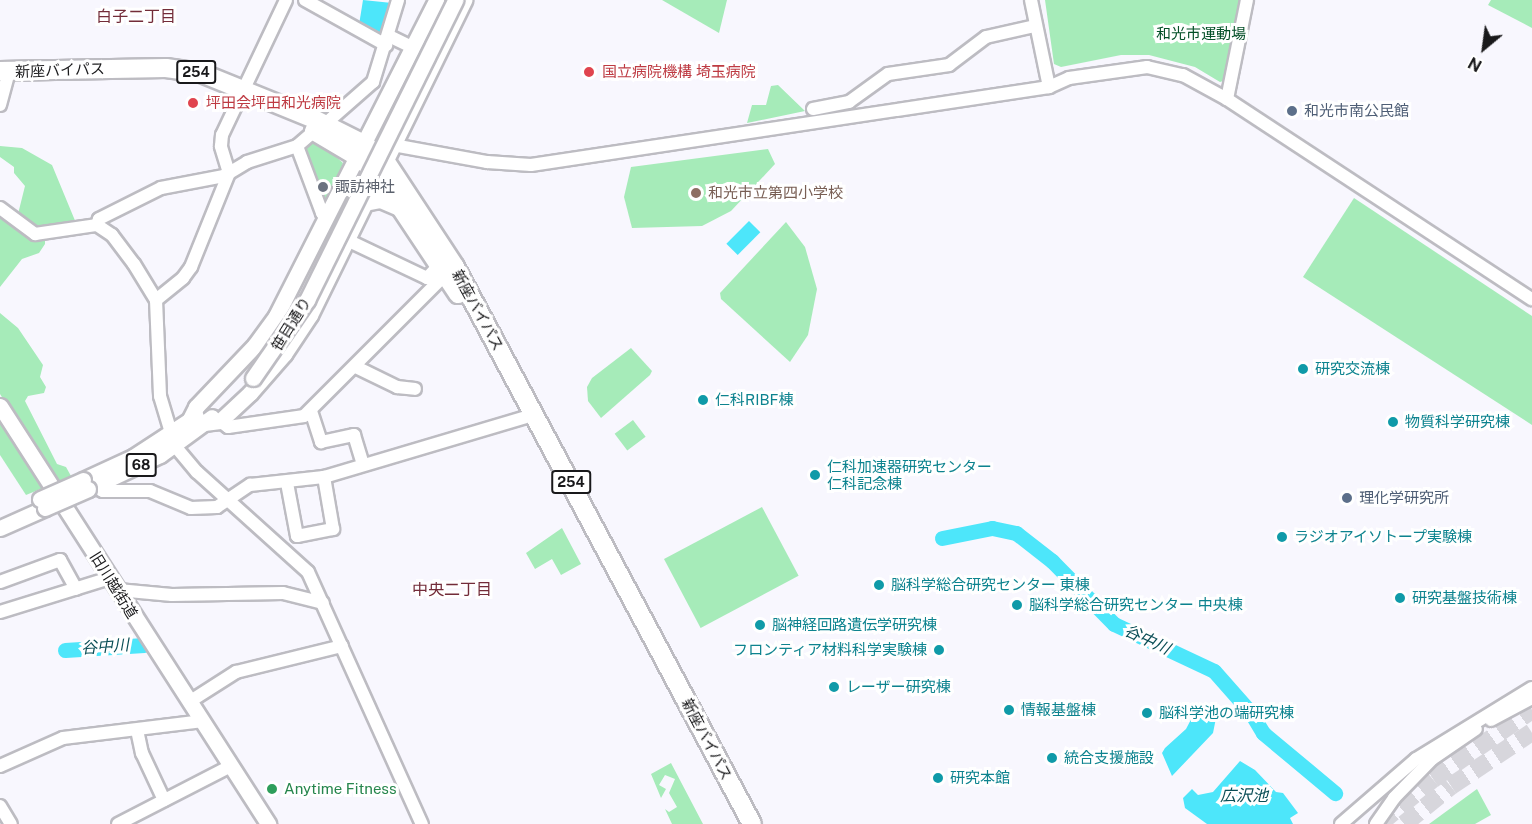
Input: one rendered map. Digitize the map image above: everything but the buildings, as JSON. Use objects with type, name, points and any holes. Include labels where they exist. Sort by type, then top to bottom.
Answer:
[{"type":"highway","name":"新座バイパス","points":[[4,75],[165,76],[200,81],[244,92],[376,156],[477,308],[752,824]]},
{"type":"highway","name":"新座バイパス","points":[[376,156],[400,207],[474,319],[743,824]]},
{"type":"highway","points":[[365,202],[381,199],[400,207]]},
{"type":"main road","points":[[436,0],[383,106],[376,156],[365,202],[310,315],[284,354],[220,421],[196,422],[196,407],[255,345],[276,316],[328,216],[376,156],[407,117],[464,0]]},
{"type":"main road","name":"笹目通り","points":[[249,375],[292,309],[446,0]]},
{"type":"main road","name":"笹目通り","points":[[0,518],[89,486],[173,440],[249,375],[307,300],[455,0]]},
{"type":"main road","points":[[383,106],[392,120],[401,122],[407,117]]},
{"type":"main road","name":"旧川越街道","points":[[0,406],[268,824]]},
{"type":"main road","name":"笹目通り","points":[[0,528],[43,503]]},
{"type":"street","points":[[156,300],[183,278],[191,267],[229,173],[220,140],[286,0]]},
{"type":"street","points":[[305,0],[387,40],[412,47]]},
{"type":"street","points":[[97,225],[99,219],[161,188],[229,173],[247,162],[297,146],[373,82],[398,0]]},
{"type":"street","points":[[1031,0],[1049,87]]},
{"type":"street","points":[[1227,99],[1247,0]]},
{"type":"street","points":[[813,109],[849,102],[888,74],[949,65],[986,37],[1035,26]]},
{"type":"street","points":[[376,156],[531,165],[1049,87],[1080,76],[1147,67],[1183,75],[1227,99],[1532,300]]},
{"type":"street","points":[[0,105],[4,75]]},
{"type":"street","points":[[297,146],[322,213],[328,216]]},
{"type":"street","points":[[0,208],[35,234],[97,225],[117,241],[156,300],[160,396],[173,440],[227,500],[301,563],[342,646],[422,824]]},
{"type":"street","points":[[347,240],[427,278],[442,270]]},
{"type":"street","points":[[220,421],[228,427],[258,425],[297,419],[311,411],[356,367],[442,270]]},
{"type":"street","points":[[356,367],[397,387],[415,389]]},
{"type":"street","points":[[311,411],[321,442],[354,435],[363,465]]},
{"type":"street","points":[[89,486],[103,491],[150,491],[192,508],[217,507],[250,485],[287,483],[324,477],[526,417]]},
{"type":"street","points":[[287,483],[297,536],[333,529],[324,477]]},
{"type":"street","points":[[0,582],[60,560],[76,589]]},
{"type":"street","points":[[0,612],[76,589],[114,584],[172,595],[284,593],[322,603]]},
{"type":"street","points":[[189,702],[236,672],[342,646]]},
{"type":"street","points":[[1341,824],[1424,753],[1532,688]]},
{"type":"street","points":[[1376,824],[1394,798],[1432,759],[1532,698]]},
{"type":"street","points":[[0,766],[63,738],[203,722]]},
{"type":"street","points":[[137,730],[142,753],[164,800]]},
{"type":"street","points":[[118,824],[231,766]]},
{"type":"street","points":[[0,806],[12,824]]},
{"type":"green space","points":[[662,0],[727,0],[719,33]]},
{"type":"green space","name":"和光市運動場","points":[[1045,0],[1242,0],[1226,80],[1220,82],[1195,67],[1149,55],[1121,55],[1061,67],[1054,64]]},
{"type":"green space","points":[[1491,0],[1532,0],[1532,28],[1488,5]]},
{"type":"green space","points":[[778,85],[805,111],[747,123],[752,105],[766,105],[771,86]]},
{"type":"green space","points":[[314,137],[343,163],[327,207],[322,206],[300,147]]},
{"type":"green space","points":[[0,146],[22,148],[52,165],[76,223],[39,231],[17,218],[25,186],[14,173],[14,167],[0,157]]},
{"type":"green space","points":[[768,149],[775,164],[731,211],[702,226],[632,228],[624,197],[631,167]]},
{"type":"green space","points":[[1354,198],[1532,316],[1532,425],[1303,277]]},
{"type":"green space","points":[[0,213],[19,230],[45,240],[45,244],[39,253],[22,259],[0,287]]},
{"type":"green space","points":[[786,222],[805,247],[817,289],[808,335],[790,362],[721,299],[720,293]]},
{"type":"green space","points":[[0,313],[18,328],[43,365],[40,377],[46,387],[44,393],[28,396],[25,401],[57,464],[66,467],[71,476],[56,483],[0,394]]},
{"type":"green space","points":[[631,348],[652,371],[601,418],[588,401],[587,387],[592,378]]},
{"type":"green space","points":[[0,419],[43,488],[26,495],[0,455]]},
{"type":"green space","points":[[633,420],[646,437],[627,451],[615,434]]},
{"type":"green space","points":[[762,507],[799,576],[701,628],[664,559]]},
{"type":"green space","points":[[562,528],[581,564],[561,575],[552,559],[535,569],[526,553]]},
{"type":"green space","points":[[671,763],[703,824],[672,824],[665,809],[669,812],[677,807],[669,793],[675,779],[665,775],[659,785],[666,789],[661,798],[651,774]]},
{"type":"green space","points":[[1477,789],[1491,815],[1475,824],[1429,824]]},
{"type":"water","points":[[363,0],[392,3],[383,31],[376,34],[359,25]]},
{"type":"water","points":[[749,221],[760,232],[738,255],[726,244]]},
{"type":"water","name":"広沢池","points":[[1209,707],[1216,718],[1213,733],[1172,776],[1162,753],[1186,729],[1197,708]]},
{"type":"water","name":"広沢池","points":[[1240,761],[1255,770],[1276,792],[1283,793],[1298,813],[1290,818],[1293,824],[1207,824],[1185,808],[1183,798],[1192,789],[1198,795],[1213,792]]},
{"type":"waterway","name":"谷中川","points":[[942,538],[992,528],[1016,533],[1052,561],[1114,624],[1214,671],[1251,713],[1263,733],[1335,793]]},
{"type":"waterway","name":"谷中川","points":[[65,650],[144,645]]},
{"type":"tunnel","points":[[1379,824],[1433,779],[1532,710]]},
{"type":"tunnel","points":[[1404,824],[1451,786],[1532,732]]},
{"type":"place","name":"国立病院機構 埼玉病院","points":[[589,72]]},
{"type":"place","name":"坪田会坪田和光病院","points":[[193,103]]},
{"type":"place","name":"和光市南公民館","points":[[1292,111]]},
{"type":"place","name":"諏訪神社","points":[[323,187]]},
{"type":"place","name":"和光市立第四小学校","points":[[696,193]]},
{"type":"place","name":"研究交流棟","points":[[1303,369]]},
{"type":"place","name":"仁科RIBF棟","points":[[703,400]]},
{"type":"place","name":"物質科学研究棟","points":[[1393,422]]},
{"type":"place","name":"仁科加速器研究センター 仁科記念棟","points":[[815,475]]},
{"type":"place","name":"理化学研究所","points":[[1347,498]]},
{"type":"place","name":"ラジオアイソトープ実験棟","points":[[1282,537]]},
{"type":"place","name":"脳科学総合研究センター 東棟","points":[[879,585]]},
{"type":"place","name":"研究基盤技術棟","points":[[1400,598]]},
{"type":"place","name":"脳科学総合研究センター 中央棟","points":[[1017,605]]},
{"type":"place","name":"脳神経回路遺伝学研究棟","points":[[760,625]]},
{"type":"place","name":"フロンティア材料科学実験棟","points":[[939,650]]},
{"type":"place","name":"レーザー研究棟","points":[[834,687]]},
{"type":"place","name":"情報基盤棟","points":[[1009,710]]},
{"type":"place","name":"脳科学池の端研究棟","points":[[1147,713]]},
{"type":"place","name":"統合支援施設","points":[[1052,758]]},
{"type":"place","name":"研究本館","points":[[938,778]]},
{"type":"place","name":"Anytime Fitness","points":[[272,789]]},
{"type":"district","name":"白子二丁目","points":[[136,17]]},
{"type":"district","name":"中央二丁目","points":[[452,590]]}]
